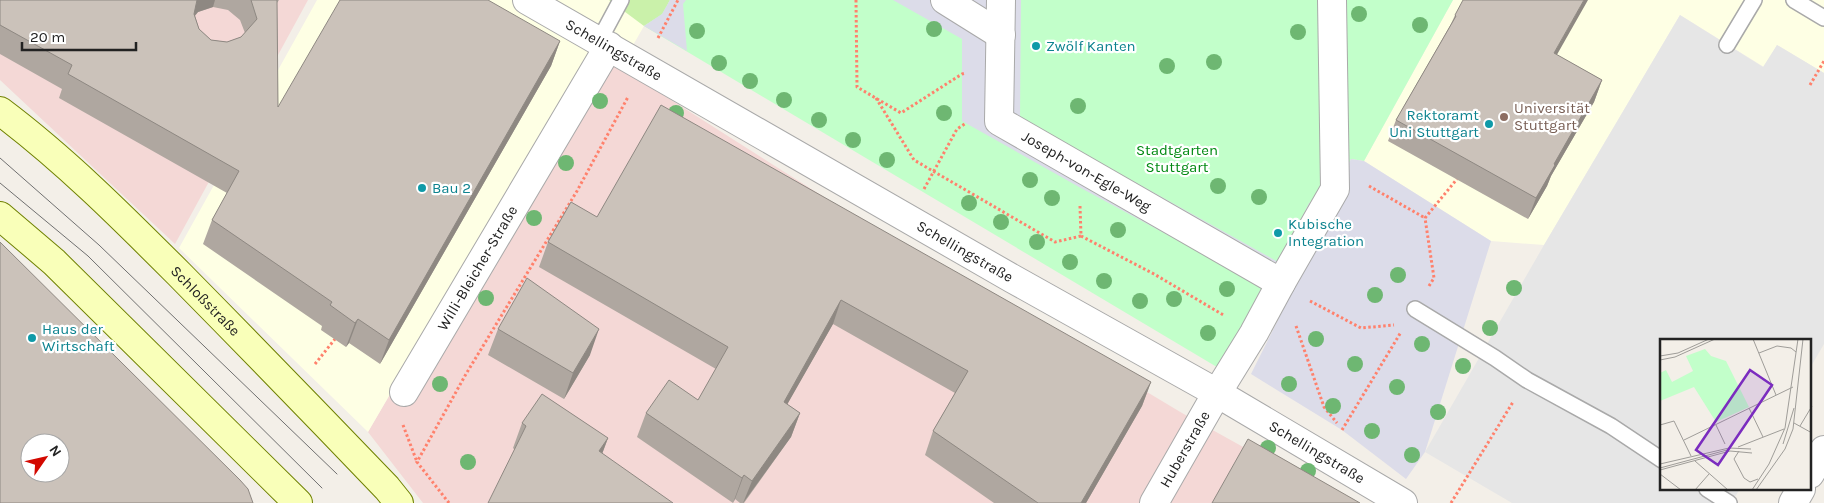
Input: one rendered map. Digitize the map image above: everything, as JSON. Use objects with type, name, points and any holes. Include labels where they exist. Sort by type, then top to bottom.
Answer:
[{"type":"main road","name":"Schloßstraße","points":[[0,111],[48,149],[126,221],[263,359],[393,496]]},
{"type":"main road","points":[[0,216],[54,262],[298,503]]},
{"type":"street","name":"Schellingstraße","points":[[527,0],[907,219],[1217,394],[1403,503]]},
{"type":"street","points":[[945,0],[1000,35]]},
{"type":"street","points":[[999,121],[1001,0]]},
{"type":"street","points":[[1332,0],[1335,190]]},
{"type":"street","name":"Willi-Bleicher-Straße","points":[[404,392],[604,43]]},
{"type":"street","name":"Joseph-von-Egle-Weg","points":[[999,121],[1081,168],[1284,293]]},
{"type":"street","name":"Huberstraße","points":[[1154,503],[1254,333],[1284,293],[1335,190]]},
{"type":"street","points":[[1812,471],[1824,450]]},
{"type":"street","points":[[1793,503],[1800,490]]},
{"type":"lane","points":[[604,43],[621,0]]},
{"type":"lane","points":[[1727,45],[1754,0]]},
{"type":"lane","points":[[1794,0],[1824,18]]},
{"type":"lane","points":[[1415,309],[1527,380],[1611,426],[1660,459]]},
{"type":"lane","points":[[1709,490],[1729,503]]},
{"type":"path","points":[[393,496],[417,462],[466,374],[577,191],[678,0]]},
{"type":"path","points":[[856,0],[857,87],[901,113],[962,74],[1000,64]]},
{"type":"path","points":[[1810,85],[1824,61]]},
{"type":"path","points":[[876,98],[914,160],[1055,242],[1082,236],[1154,274],[1254,333]]},
{"type":"path","points":[[907,219],[958,129],[966,123],[999,121]]},
{"type":"path","points":[[1081,168],[1079,187],[1082,236]]},
{"type":"path","points":[[1335,190],[1362,182],[1425,218]]},
{"type":"path","points":[[1284,293],[1312,301],[1361,328],[1398,325]]},
{"type":"path","points":[[1284,293],[1324,407],[1342,430]]},
{"type":"path","points":[[323,354],[335,339]]},
{"type":"path","points":[[1451,503],[1527,380]]},
{"type":"path","points":[[404,392],[398,408],[405,433],[417,462],[449,503]]},
{"type":"shaded area","points":[[0,0],[308,0],[175,244],[0,80]]},
{"type":"shaded area","points":[[317,0],[670,0],[663,14],[644,26],[620,68],[591,50],[368,432],[179,248]]},
{"type":"shaded area","points":[[670,0],[686,0],[683,4],[687,51],[644,26],[662,14]]},
{"type":"shaded area","points":[[893,0],[1021,0],[1020,118],[1280,263],[1309,203],[1335,189],[1351,159],[1364,161],[1491,241],[1425,452],[1406,479],[1342,430],[1251,374],[1288,300],[1079,187],[962,121],[962,39]]},
{"type":"shaded area","name":"Universität Stuttgart","points":[[1453,0],[1824,0],[1824,73],[1777,45],[1764,67],[1680,15],[1544,245],[1491,241],[1364,161]]},
{"type":"shaded area","points":[[1680,15],[1763,67],[1777,45],[1824,73],[1824,344],[1812,365],[1812,339],[1660,339],[1660,490],[1739,490],[1731,503],[1512,503],[1425,452],[1544,245]]},
{"type":"shaded area","points":[[591,49],[857,218],[1182,413],[1344,503],[423,503],[368,432]]},
{"type":"green space","points":[[609,0],[670,0],[663,14],[644,26]]},
{"type":"green space","name":"Stadtgarten Stuttgart","points":[[670,0],[1453,0],[1364,161],[1351,159],[1329,214],[1232,376],[644,26],[662,14]]},
{"type":"building","points":[[0,0],[197,0],[194,14],[199,29],[211,40],[227,42],[241,37],[257,19],[251,0],[277,0],[278,107],[340,0],[488,0],[560,41],[389,340],[358,319],[355,323],[330,305],[332,302],[212,220],[239,171],[68,74],[72,65],[0,25]]},
{"type":"building","name":"Rektoramt Uni Stuttgart","points":[[1463,0],[1584,0],[1554,53],[1602,80],[1536,198],[1396,120],[1456,16]]},
{"type":"building","points":[[661,105],[1151,382],[1081,503],[1038,503],[933,431],[968,371],[841,300],[784,402],[800,413],[752,481],[744,475],[742,478],[646,413],[669,380],[698,400],[728,347],[548,242],[571,202],[597,217]]},
{"type":"building","name":"Haus der Wirtschaft","points":[[0,242],[240,480],[248,489],[253,503],[0,503]]},
{"type":"building","points":[[527,278],[599,329],[573,373],[498,329]]},
{"type":"building","points":[[542,394],[608,438],[599,451],[673,503],[488,503],[526,426],[522,423]]},
{"type":"building","points":[[1248,439],[1360,503],[1212,503]]},
{"type":"tram line","points":[[0,158],[99,245],[337,474]]},
{"type":"tram line","points":[[0,183],[88,256],[322,488]]},
{"type":"place","name":"Zwölf Kanten","points":[[1036,46]]},
{"type":"place","name":"Universität Stuttgart","points":[[1504,117]]},
{"type":"place","name":"Rektoramt Uni Stuttgart","points":[[1489,124]]},
{"type":"place","name":"Bau 2","points":[[422,188]]},
{"type":"place","name":"Kubische Integration","points":[[1278,233]]},
{"type":"place","name":"Haus der Wirtschaft","points":[[32,338]]}]
